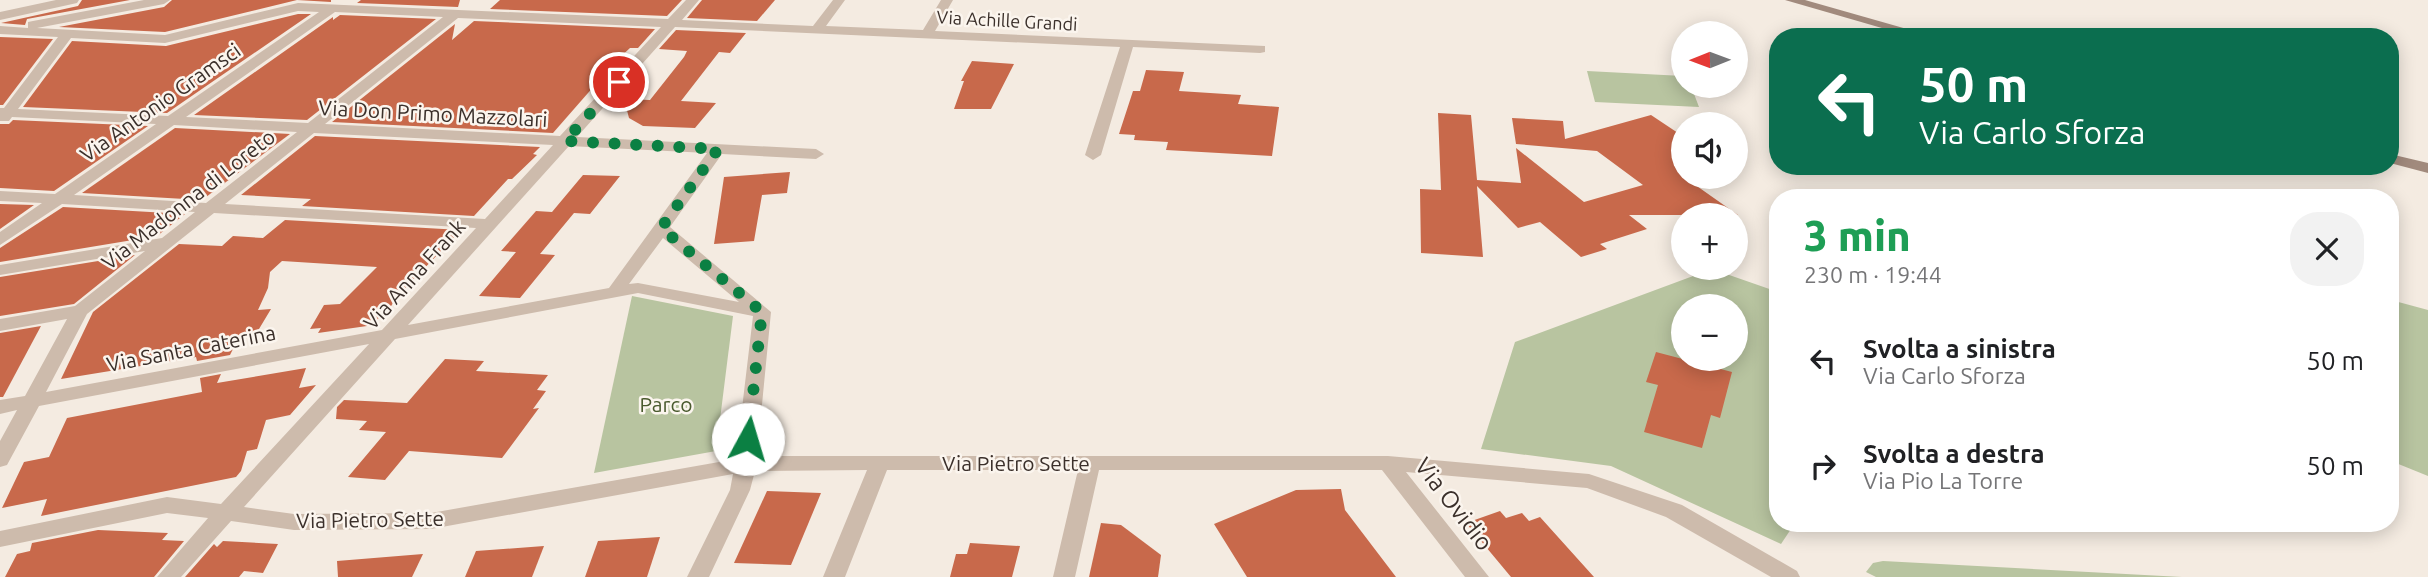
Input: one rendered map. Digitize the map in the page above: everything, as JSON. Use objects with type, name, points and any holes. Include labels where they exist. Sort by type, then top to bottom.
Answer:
[{"type":"main road","points":[[1791,0],[1895,28]]},
{"type":"main road","points":[[2399,160],[2428,168]]},
{"type":"street","points":[[0,16],[73,0]]},
{"type":"street","points":[[4,30],[164,0]]},
{"type":"street","name":"Via Madonna di Loreto","points":[[0,460],[80,311],[476,0]]},
{"type":"street","name":"Via Anna Frank","points":[[168,577],[693,0]]},
{"type":"street","points":[[817,29],[839,0]]},
{"type":"street","points":[[927,34],[947,0]]},
{"type":"street","name":"Via Achille Grandi","points":[[4,30],[165,39],[299,3],[460,14],[1260,49]]},
{"type":"street","name":"Via Antonio Gramsci","points":[[0,240],[338,4]]},
{"type":"street","points":[[0,124],[5,111],[67,34]]},
{"type":"street","points":[[1093,155],[1128,43]]},
{"type":"street","name":"Via Don Primo Mazzolari","points":[[5,111],[816,154]]},
{"type":"street","points":[[615,292],[718,149]]},
{"type":"street","points":[[0,196],[491,224]]},
{"type":"street","points":[[661,228],[762,312],[746,465],[740,490],[698,577]]},
{"type":"street","points":[[0,270],[166,242]]},
{"type":"street","name":"Via Santa Caterina","points":[[0,407],[638,288],[762,312]]},
{"type":"street","points":[[0,325],[80,311]]},
{"type":"street","points":[[834,577],[880,463]]},
{"type":"street","points":[[1064,577],[1090,463]]},
{"type":"street","name":"Via Pietro Sette","points":[[0,539],[167,505],[294,522],[431,521],[746,465],[1388,463],[1589,481],[1674,511],[1789,577]]},
{"type":"street","name":"Via Ovidio","points":[[1388,463],[1478,577]]},
{"type":"green space","points":[[1587,71],[1671,75],[1671,98],[1696,98],[1699,107],[1595,102]]},
{"type":"green space","points":[[1682,280],[1744,280],[1769,289],[1769,532],[1789,532],[1781,544],[1611,466],[1481,449],[1515,342]]},
{"type":"green space","name":"Parco","points":[[632,296],[733,316],[716,451],[594,473]]},
{"type":"green space","points":[[2399,302],[2428,310],[2428,476],[2399,464]]},
{"type":"green space","points":[[1883,561],[2182,577],[1876,577],[1866,572],[1873,563]]},
{"type":"building","points":[[82,0],[130,0],[27,19],[25,25],[1,23],[78,6]]},
{"type":"building","points":[[172,0],[297,0],[165,32],[59,27],[164,7]]},
{"type":"building","points":[[297,0],[331,0],[331,2]]},
{"type":"building","points":[[361,0],[460,0],[458,7],[357,3]]},
{"type":"building","points":[[500,0],[682,0],[667,16],[490,9]]},
{"type":"building","points":[[702,0],[775,0],[757,21],[687,18]]},
{"type":"building","points":[[298,14],[311,14],[167,113],[23,107],[72,41],[166,46]]},
{"type":"building","points":[[340,15],[436,19],[307,120],[194,115],[333,17],[333,20]]},
{"type":"building","points":[[474,21],[655,29],[638,48],[630,48],[616,61],[553,133],[332,122],[455,24],[452,40]]},
{"type":"building","points":[[676,30],[746,33],[730,53],[719,52],[681,101],[716,103],[695,128],[643,126],[629,118],[624,99],[650,100],[684,57],[687,51],[659,49]]},
{"type":"building","points":[[0,37],[53,39],[3,105],[0,105]]},
{"type":"building","points":[[972,61],[1014,64],[991,109],[954,109],[964,81],[961,81]]},
{"type":"building","points":[[1146,70],[1184,72],[1179,91],[1241,95],[1238,104],[1279,107],[1272,156],[1166,150],[1168,142],[1134,140],[1135,135],[1119,134],[1133,91],[1140,91]]},
{"type":"building","points":[[1438,113],[1471,115],[1477,180],[1521,183],[1516,148],[1584,202],[1643,185],[1597,151],[1516,144],[1512,118],[1563,121],[1565,139],[1651,115],[1671,128],[1671,189],[1701,189],[1721,203],[1671,203],[1671,215],[1629,215],[1647,229],[1600,244],[1607,249],[1581,257],[1540,222],[1518,228],[1477,186],[1483,257],[1421,253],[1420,189],[1441,190]]},
{"type":"building","points":[[13,120],[148,126],[54,191],[0,188],[0,124],[9,124]]},
{"type":"building","points":[[175,128],[290,134],[202,200],[82,193]]},
{"type":"building","points":[[315,136],[540,147],[533,154],[537,155],[512,179],[508,179],[474,216],[302,206],[311,199],[241,195]]},
{"type":"building","points":[[790,172],[787,193],[762,195],[754,241],[714,244],[724,177]]},
{"type":"building","points":[[583,175],[620,176],[590,214],[574,213],[540,254],[555,255],[520,298],[479,296],[516,252],[501,251],[536,211],[552,212]]},
{"type":"building","points":[[0,204],[34,205],[0,229]]},
{"type":"building","points":[[63,207],[185,214],[157,236],[0,262],[0,248]]},
{"type":"building","points":[[285,220],[461,230],[374,325],[318,333],[321,328],[310,329],[324,305],[340,304],[377,267],[282,261],[270,272],[268,288],[258,310],[271,309],[256,334],[240,335],[230,355],[197,361],[196,357],[61,379],[93,312],[179,244],[222,246],[233,236],[263,238]]},
{"type":"building","points":[[135,255],[74,304],[0,316],[0,277]]},
{"type":"building","points":[[41,326],[3,397],[0,397],[0,333]]},
{"type":"building","points":[[1656,352],[1671,356],[1671,371],[1732,372],[1720,418],[1711,415],[1702,448],[1644,432],[1658,385],[1646,382]]},
{"type":"building","points":[[445,359],[484,361],[476,371],[548,375],[537,390],[546,391],[533,409],[539,408],[502,458],[409,451],[385,480],[348,477],[386,432],[359,430],[367,421],[336,419],[337,407],[344,400],[407,403]]},
{"type":"building","points":[[306,368],[299,388],[316,385],[290,415],[266,420],[257,449],[247,451],[241,471],[236,477],[41,516],[47,499],[2,508],[24,462],[49,457],[67,418],[202,392],[200,378],[221,374],[217,383]]},
{"type":"building","points":[[1341,489],[1345,510],[1396,577],[1247,577],[1214,524],[1296,490]]},
{"type":"building","points":[[767,491],[821,493],[791,565],[734,563]]},
{"type":"building","points":[[1500,511],[1506,518],[1522,513],[1529,521],[1540,517],[1594,577],[1511,577],[1466,523]]},
{"type":"building","points":[[1101,523],[1121,525],[1161,555],[1158,577],[1089,577]]},
{"type":"building","points":[[98,530],[168,533],[162,540],[184,541],[154,577],[5,577],[17,554],[30,551],[32,543]]},
{"type":"building","points":[[660,537],[647,577],[585,577],[598,541]]},
{"type":"building","points":[[223,541],[278,544],[263,573],[244,571],[239,577],[185,577],[214,544],[217,547]]},
{"type":"building","points":[[970,543],[1020,546],[1012,577],[950,577],[956,554],[967,554]]},
{"type":"building","points":[[544,546],[532,577],[465,577],[476,551]]},
{"type":"building","points":[[423,554],[412,577],[338,577],[337,561]]},
{"type":"route","points":[[619,82],[565,141],[718,149],[661,228],[762,312],[748,439]]}]
